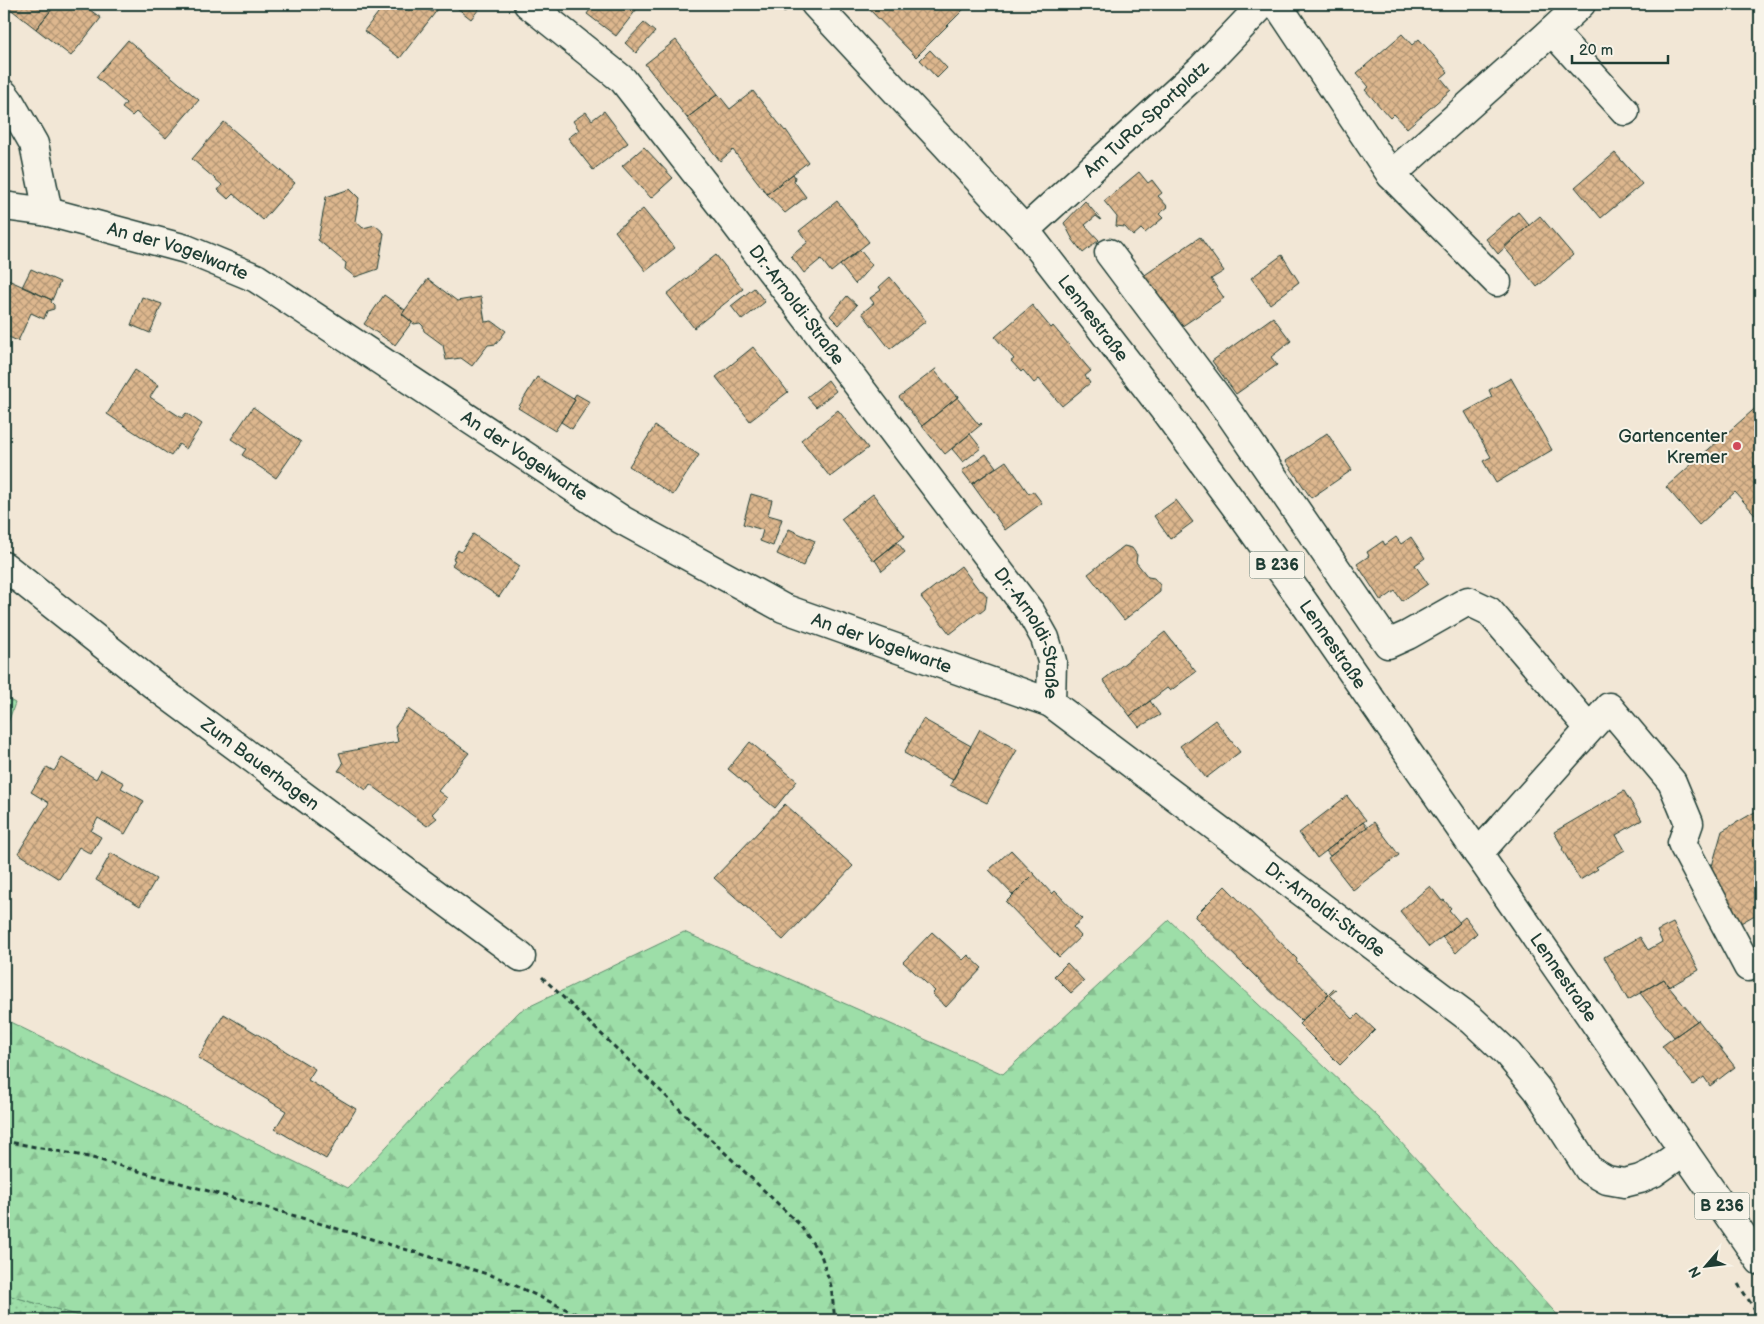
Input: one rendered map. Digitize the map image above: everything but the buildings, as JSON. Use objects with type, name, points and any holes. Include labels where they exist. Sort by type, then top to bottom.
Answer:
[{"type":"street","name":"Dr.-Arnoldi-Straße","points":[[528,4],[622,80],[734,222],[1032,613],[1045,638],[1052,661],[1051,703],[1472,1020],[1508,1054],[1537,1090],[1589,1170],[1607,1180],[1624,1183],[1640,1179],[1652,1173],[1684,1151]]},
{"type":"street","name":"Am TuRa-Sportplatz","points":[[1026,230],[1201,69],[1263,4]]},
{"type":"street","points":[[1277,4],[1391,175],[1497,282]]},
{"type":"street","points":[[1391,175],[1582,4]]},
{"type":"street","name":"Lennestraße","points":[[820,9],[1026,230],[1165,411],[1236,507],[1760,1261]]},
{"type":"street","points":[[1552,31],[1625,110]]},
{"type":"street","points":[[4,94],[34,144],[48,212]]},
{"type":"street","name":"An der Vogelwarte","points":[[4,206],[48,212],[186,249],[256,278],[622,520],[782,608],[1051,703]]},
{"type":"street","points":[[1109,253],[1230,414],[1388,644],[1408,635],[1468,601],[1489,611],[1589,728]]},
{"type":"street","name":"Zum Bauerhagen","points":[[4,566],[163,692],[521,957]]},
{"type":"street","points":[[1478,854],[1609,707],[1672,782],[1689,823],[1682,843],[1748,967]]},
{"type":"path","points":[[777,4],[791,18]]},
{"type":"path","points":[[521,957],[799,1224],[821,1255],[831,1286],[835,1320]]},
{"type":"path","points":[[4,1141],[89,1157],[282,1212],[497,1277],[588,1320]]},
{"type":"green space","points":[[4,697],[15,703],[4,734]]},
{"type":"green space","points":[[1169,920],[1379,1118],[1562,1320],[94,1320],[4,1294],[4,1019],[348,1188],[440,1089],[520,1011],[684,932],[1003,1074]]},
{"type":"green space","points":[[4,1294],[94,1320],[4,1320]]},
{"type":"place","name":"Gartencenter Kremer","points":[[1737,446]]}]
